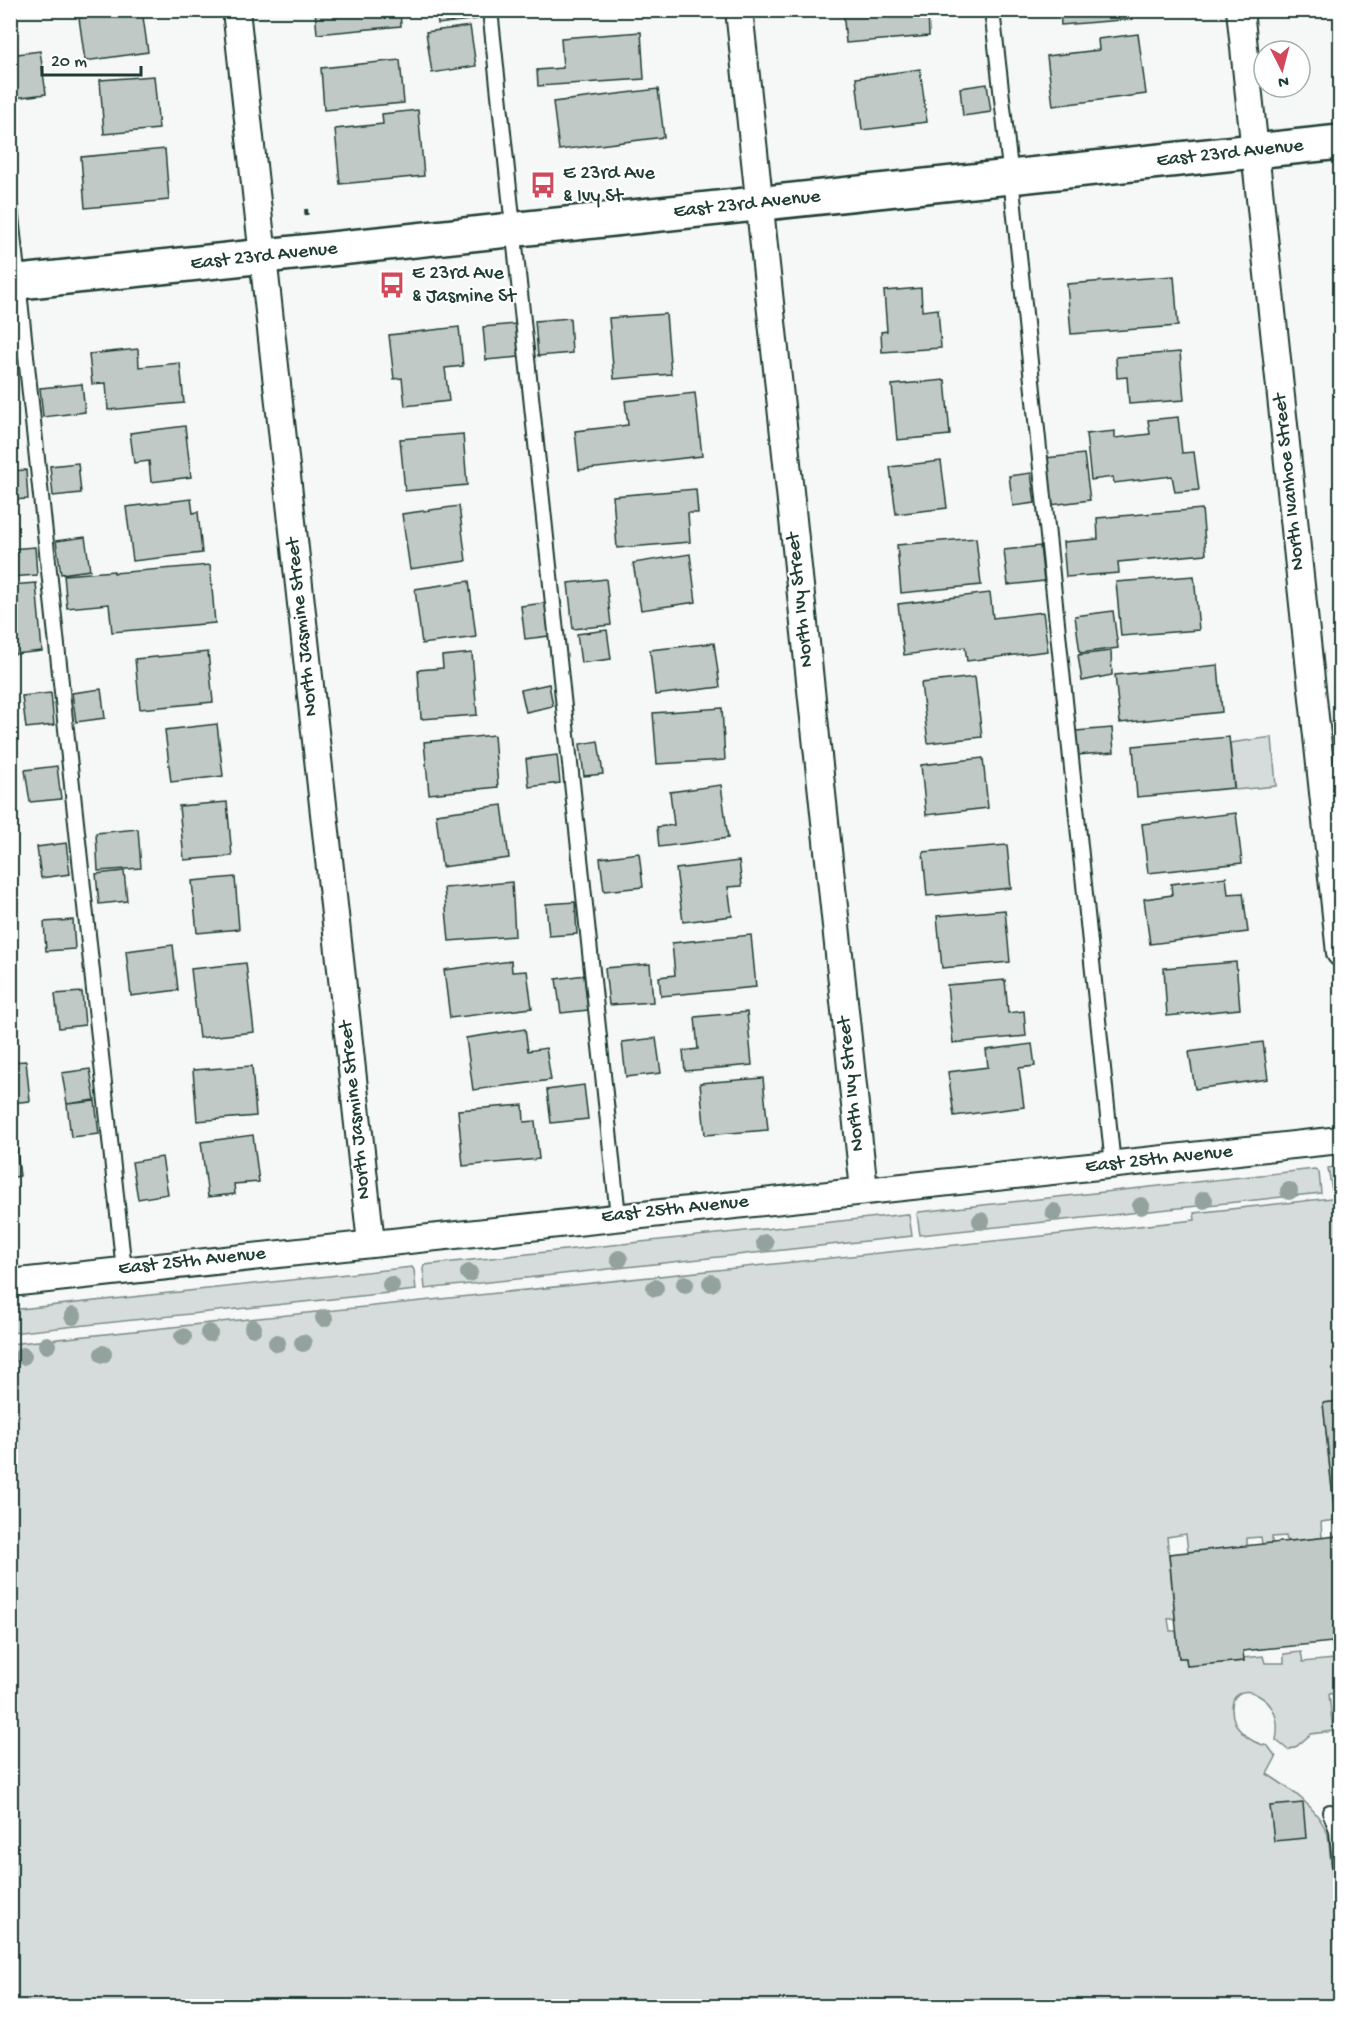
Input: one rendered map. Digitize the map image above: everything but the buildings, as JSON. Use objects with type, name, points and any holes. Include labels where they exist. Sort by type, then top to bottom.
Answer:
[{"type":"street","name":"North Jasmine Street","points":[[236,10],[371,1243]]},
{"type":"street","name":"North Ivy Street","points":[[739,10],[864,1190]]},
{"type":"street","name":"North Ivanhoe Street","points":[[1240,10],[1341,953]]},
{"type":"street","name":"East 23rd Avenue","points":[[15,283],[1341,142]]},
{"type":"street","name":"East 25th Avenue","points":[[10,1283],[1341,1140]]},
{"type":"lane","points":[[490,10],[618,1216]]},
{"type":"lane","points":[[992,10],[1113,1165]]},
{"type":"lane","points":[[10,207],[15,283],[124,1270]]},
{"type":"lane","points":[[1330,1812],[1336,1830],[1341,1865]]},
{"type":"path","points":[[306,209],[307,220]]},
{"type":"shaded area","points":[[1272,737],[1276,786],[1235,790],[1230,743]]},
{"type":"shaded area","points":[[1340,1166],[1340,1191],[1332,1190],[1328,1168]]},
{"type":"shaded area","points":[[1315,1169],[1319,1172],[1321,1193],[920,1235],[917,1214],[919,1212]]},
{"type":"shaded area","points":[[1340,1197],[1340,1401],[1323,1403],[1335,1520],[1321,1522],[1322,1538],[1287,1541],[1286,1536],[1272,1537],[1272,1543],[1262,1544],[1261,1537],[1247,1538],[1247,1546],[1188,1552],[1186,1534],[1167,1537],[1175,1618],[1168,1619],[1170,1631],[1176,1631],[1179,1658],[1186,1658],[1187,1666],[1244,1661],[1243,1658],[1263,1656],[1265,1663],[1284,1663],[1284,1654],[1301,1652],[1303,1662],[1334,1659],[1337,1693],[1329,1694],[1333,1731],[1311,1734],[1297,1746],[1288,1750],[1276,1740],[1275,1715],[1263,1698],[1252,1693],[1241,1693],[1234,1699],[1232,1709],[1235,1723],[1243,1734],[1255,1742],[1268,1746],[1276,1757],[1267,1774],[1310,1807],[1328,1834],[1340,1949],[1340,2006],[11,2006],[10,1344],[1195,1220],[1194,1213]]},
{"type":"shaded area","points":[[907,1214],[912,1236],[425,1289],[424,1265]]},
{"type":"shaded area","points":[[412,1267],[416,1290],[11,1333],[11,1310]]},
{"type":"place","name":"E 23rd Ave & Ivy St","points":[[543,185]]},
{"type":"place","name":"E 23rd Ave & Jasmine St","points":[[392,285]]}]
